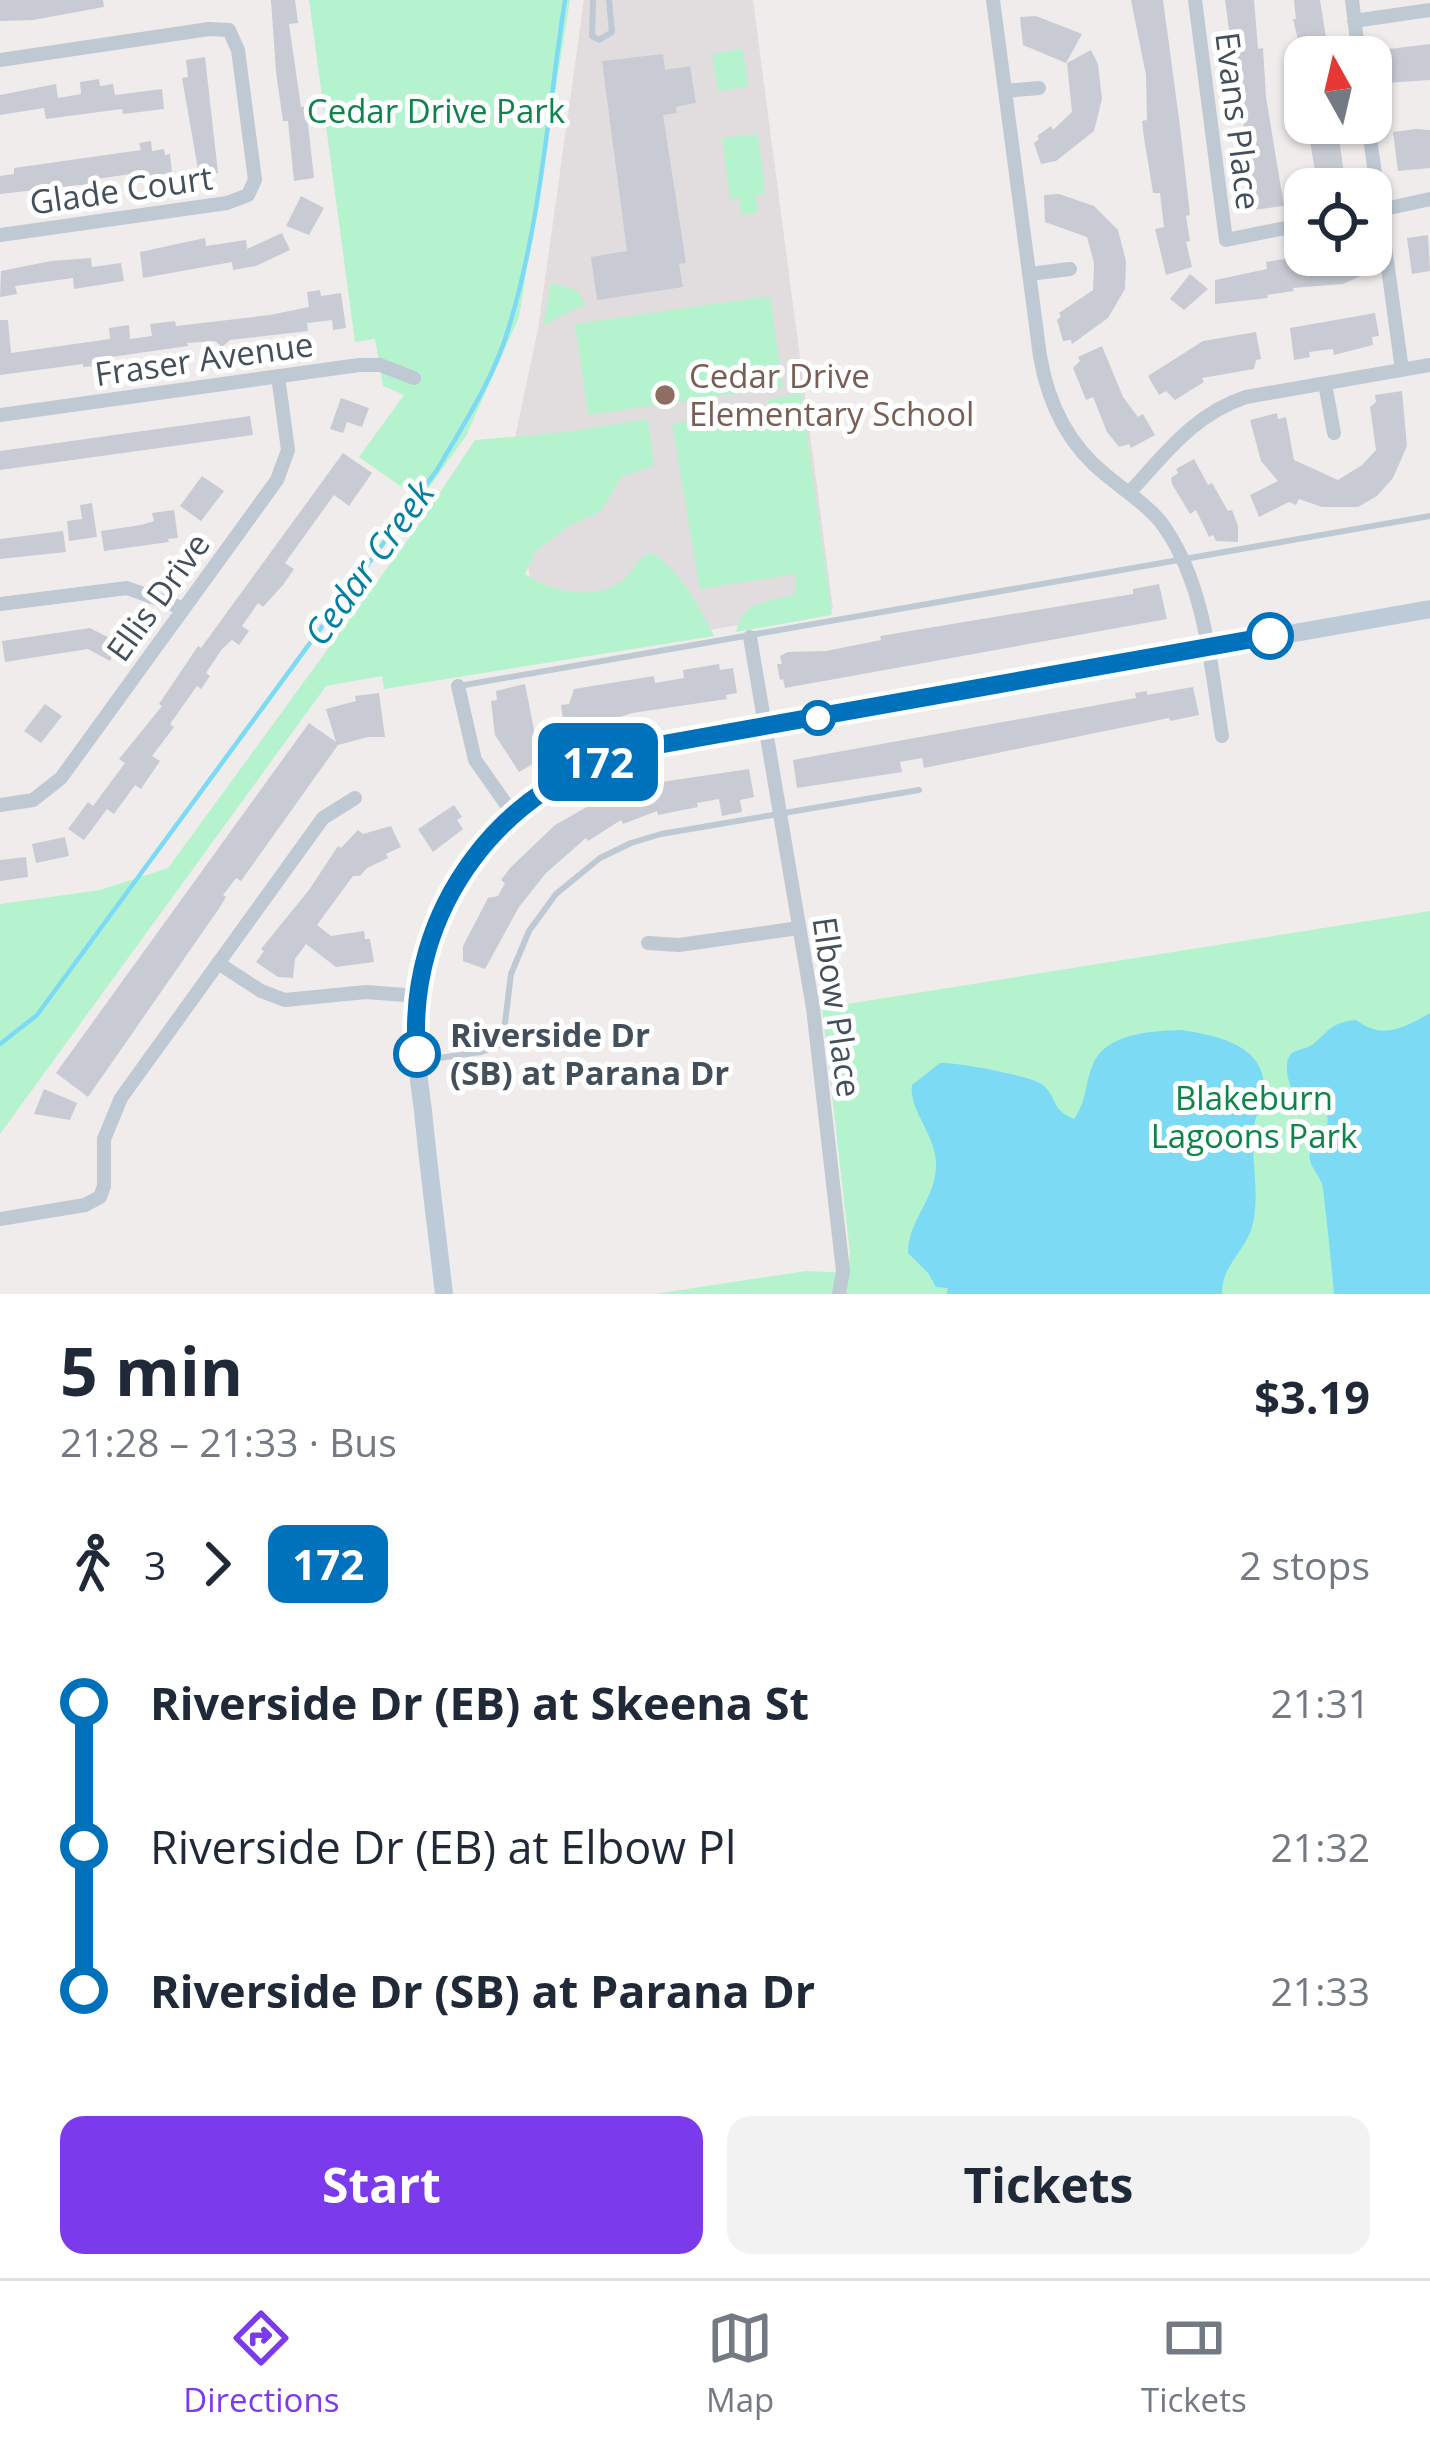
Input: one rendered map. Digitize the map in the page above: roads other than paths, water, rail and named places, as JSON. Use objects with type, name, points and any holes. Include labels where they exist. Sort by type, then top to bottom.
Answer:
[{"type":"street","points":[[993,0],[1040,356],[1053,407],[1085,456],[1166,527],[1194,591],[1222,736]]},
{"type":"street","name":"Evans Place","points":[[1195,0],[1226,240],[1284,228]]},
{"type":"street","points":[[1352,0],[1356,36]]},
{"type":"street","points":[[1354,21],[1430,10]]},
{"type":"street","name":"Glade Court","points":[[0,59],[209,29],[229,31],[238,50],[255,181],[248,195],[227,203],[0,235]]},
{"type":"street","points":[[1005,91],[1039,88]]},
{"type":"street","points":[[1392,208],[1430,199]]},
{"type":"street","points":[[1029,274],[1070,269]]},
{"type":"street","points":[[1387,276],[1402,370]]},
{"type":"street","name":"Fraser Avenue","points":[[0,415],[372,364],[414,378]]},
{"type":"street","points":[[1129,493],[1190,426],[1222,405],[1430,365]]},
{"type":"street","name":"Ellis Drive","points":[[0,806],[33,800],[61,778],[285,464],[278,376]]},
{"type":"street","points":[[1325,384],[1334,433]]},
{"type":"street","points":[[0,604],[127,588],[182,608]]},
{"type":"street","points":[[444,1294],[418,1061],[418,996],[427,950],[447,899],[479,850],[513,814],[560,780],[607,758],[1430,609]]},
{"type":"street","name":"Elbow Place","points":[[750,637],[813,1008],[843,1278],[838,1294]]},
{"type":"street","points":[[458,686],[475,760],[513,814]]},
{"type":"street","points":[[0,1219],[85,1205],[102,1193],[103,1146],[116,1107],[323,818],[355,798]]},
{"type":"street","points":[[648,943],[679,945],[799,928]]},
{"type":"street","points":[[218,963],[261,991],[285,1000],[366,992],[418,996]]},
{"type":"lane","points":[[593,0],[590,26],[592,36],[599,40],[612,32],[610,0]]},
{"type":"lane","points":[[458,686],[1430,516]]},
{"type":"lane","points":[[418,1061],[481,1052],[500,1043],[511,974],[529,931],[556,894],[593,862],[622,846],[650,836],[919,790]]},
{"type":"water","points":[[1430,1013],[1430,1294],[1334,1294],[1323,1188],[1310,1158],[1326,1127],[1327,1114],[1323,1103],[1293,1093],[1287,1062],[1294,1052],[1312,1045],[1340,1023],[1356,1020],[1375,1029],[1393,1030]]},
{"type":"water","points":[[1181,1030],[1235,1044],[1256,1061],[1262,1073],[1264,1088],[1253,1133],[1254,1216],[1249,1236],[1225,1275],[1222,1294],[946,1294],[948,1288],[936,1287],[908,1253],[936,1165],[912,1085],[940,1063],[994,1070],[1043,1085],[1061,1112],[1074,1119],[1093,1064],[1108,1046],[1131,1036]]},
{"type":"waterway","name":"Cedar Creek","points":[[0,1044],[37,1015],[437,470],[477,402],[508,330],[528,249],[565,0]]},
{"type":"place","name":"Cedar Drive Elementary School","points":[[665,395]]},
{"type":"place","name":"Riverside Dr (SB) at Parana Dr","points":[[417,1054]]},
{"type":"park label","name":"Cedar Drive Park","points":[[436,111]]},
{"type":"park label","name":"Blakeburn Lagoons Park","points":[[1254,1117]]}]
